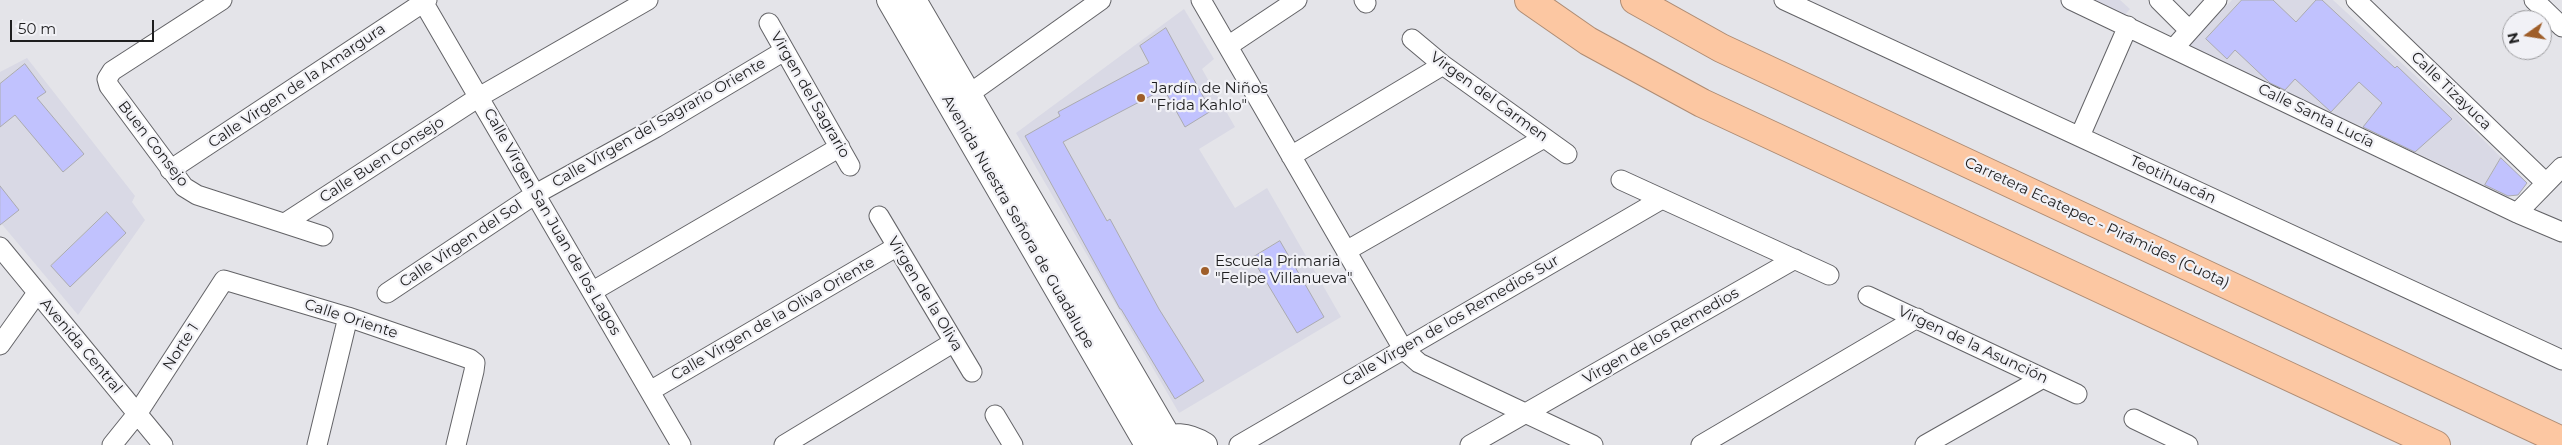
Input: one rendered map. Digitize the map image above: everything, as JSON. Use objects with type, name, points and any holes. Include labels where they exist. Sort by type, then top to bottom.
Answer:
[{"type":"highway","points":[[1530,0],[1588,41],[1702,103],[2436,445]]},
{"type":"highway","name":"Carretera Ecatepec - Pirámides (Cuota)","points":[[1635,0],[1721,48],[2562,441]]},
{"type":"street","name":"Buen Consejo","points":[[222,0],[112,71],[107,79],[109,86],[184,188],[197,195],[323,236]]},
{"type":"street","name":"Calle Buen Consejo","points":[[285,224],[479,97],[648,0]]},
{"type":"street","name":"Avenida Nuestra Señora de Guadalupe","points":[[889,0],[1147,445]]},
{"type":"street","name":"Avenida Nuestra Señora de Guadalupe","points":[[914,0],[970,94],[1162,441]]},
{"type":"street","points":[[970,94],[1101,0]]},
{"type":"street","points":[[1201,0],[1403,349],[1419,363],[1593,445]]},
{"type":"street","points":[[1228,46],[1297,0]]},
{"type":"street","name":"Teotihuacán","points":[[1784,0],[2562,360]]},
{"type":"street","name":"Calle Santa Lucía","points":[[2071,0],[2517,213],[2562,232]]},
{"type":"street","points":[[2159,0],[2189,30]]},
{"type":"street","points":[[2174,48],[2217,0]]},
{"type":"street","name":"Calle Tizayuca","points":[[2356,0],[2546,183]]},
{"type":"street","points":[[2534,0],[2562,27]]},
{"type":"street","name":"Calle Virgen San Juan de los Lagos","points":[[424,1],[534,195],[593,292],[681,445]]},
{"type":"street","name":"Calle Virgen de la Amargura","points":[[170,170],[424,1]]},
{"type":"street","name":"Virgen del Sagrario","points":[[769,23],[850,166]]},
{"type":"street","points":[[2080,136],[2128,26]]},
{"type":"street","name":"Virgen del Carmen","points":[[1412,39],[1443,65],[1567,154]]},
{"type":"street","name":"Calle Virgen del Sagrario Oriente","points":[[534,195],[655,128],[784,50]]},
{"type":"street","points":[[1291,156],[1443,65]]},
{"type":"street","points":[[1346,251],[1544,138]]},
{"type":"street","points":[[593,292],[840,147]]},
{"type":"street","points":[[2517,213],[2562,167]]},
{"type":"street","points":[[1621,180],[1829,275]]},
{"type":"street","name":"Calle Virgen del Sol","points":[[387,293],[534,195]]},
{"type":"street","name":"Calle Virgen de los Remedios Sur","points":[[1231,445],[1240,445],[1662,199]]},
{"type":"street","name":"Virgen de la Oliva","points":[[879,216],[972,372]]},
{"type":"street","name":"Avenida Central","points":[[0,247],[164,445]]},
{"type":"street","name":"Calle Virgen de la Oliva Oriente","points":[[650,391],[896,247]]},
{"type":"street","name":"Virgen de los Remedios","points":[[1470,445],[1794,259]]},
{"type":"street","name":"Calle Oriente","points":[[224,280],[348,317],[470,359],[475,363],[456,445]]},
{"type":"street","name":"Norte 1","points":[[112,445],[137,414],[224,280]]},
{"type":"street","points":[[0,345],[38,293]]},
{"type":"street","name":"Virgen de la Asunción","points":[[1868,296],[2077,394]]},
{"type":"street","points":[[317,445],[348,317]]},
{"type":"street","points":[[1701,445],[1916,318]]},
{"type":"street","points":[[784,445],[954,342]]},
{"type":"street","points":[[1926,445],[2043,378]]},
{"type":"street","points":[[995,415],[1005,442]]},
{"type":"street","points":[[2134,419],[2188,445]]},
{"type":"street","points":[[2150,445],[2168,435]]},
{"type":"street","points":[[1162,441],[1183,436],[1195,439],[1205,445]]},
{"type":"shaded area","points":[[2087,0],[2120,0],[2130,9],[2123,17]]},
{"type":"shaded area","points":[[2232,0],[2333,0],[2457,114],[2527,183],[2518,195],[2506,196],[2363,127],[2281,93],[2188,47]]},
{"type":"shaded area","name":"Escuela Primaria \"Felipe Villanueva\"","points":[[1184,9],[1214,59],[1202,69],[1235,127],[1199,149],[1235,208],[1267,188],[1341,317],[1179,413],[1016,133]]},
{"type":"shaded area","points":[[27,58],[135,196],[132,202],[145,220],[78,315],[0,222],[0,72]]},
{"type":"building","points":[[2242,0],[2273,0],[2296,22],[2316,0],[2322,0],[2395,68],[2397,66],[2452,119],[2415,152],[2363,127],[2382,103],[2359,82],[2331,112],[2295,79],[2285,90],[2270,83],[2235,50],[2227,59],[2206,39]]},
{"type":"building","points":[[1166,28],[1211,111],[1185,127],[1164,89],[1063,142],[1107,221],[1110,219],[1159,309],[1204,381],[1175,399],[1120,309],[1025,136],[1060,116],[1058,112],[1149,63],[1140,46]]},
{"type":"building","points":[[25,64],[46,92],[37,98],[84,154],[63,172],[15,115],[0,127],[0,84]]},
{"type":"building","points":[[2501,158],[2527,183],[2518,195],[2508,196],[2485,185]]},
{"type":"building","points":[[0,186],[19,210],[0,225]]},
{"type":"building","points":[[107,212],[126,233],[70,287],[51,266]]},
{"type":"building","points":[[1280,241],[1324,317],[1297,333],[1252,258]]},
{"type":"place","name":"Jardín de Niños \"Frida Kahlo\"","points":[[1141,98]]},
{"type":"place","name":"Escuela Primaria \"Felipe Villanueva\"","points":[[1205,271]]}]
